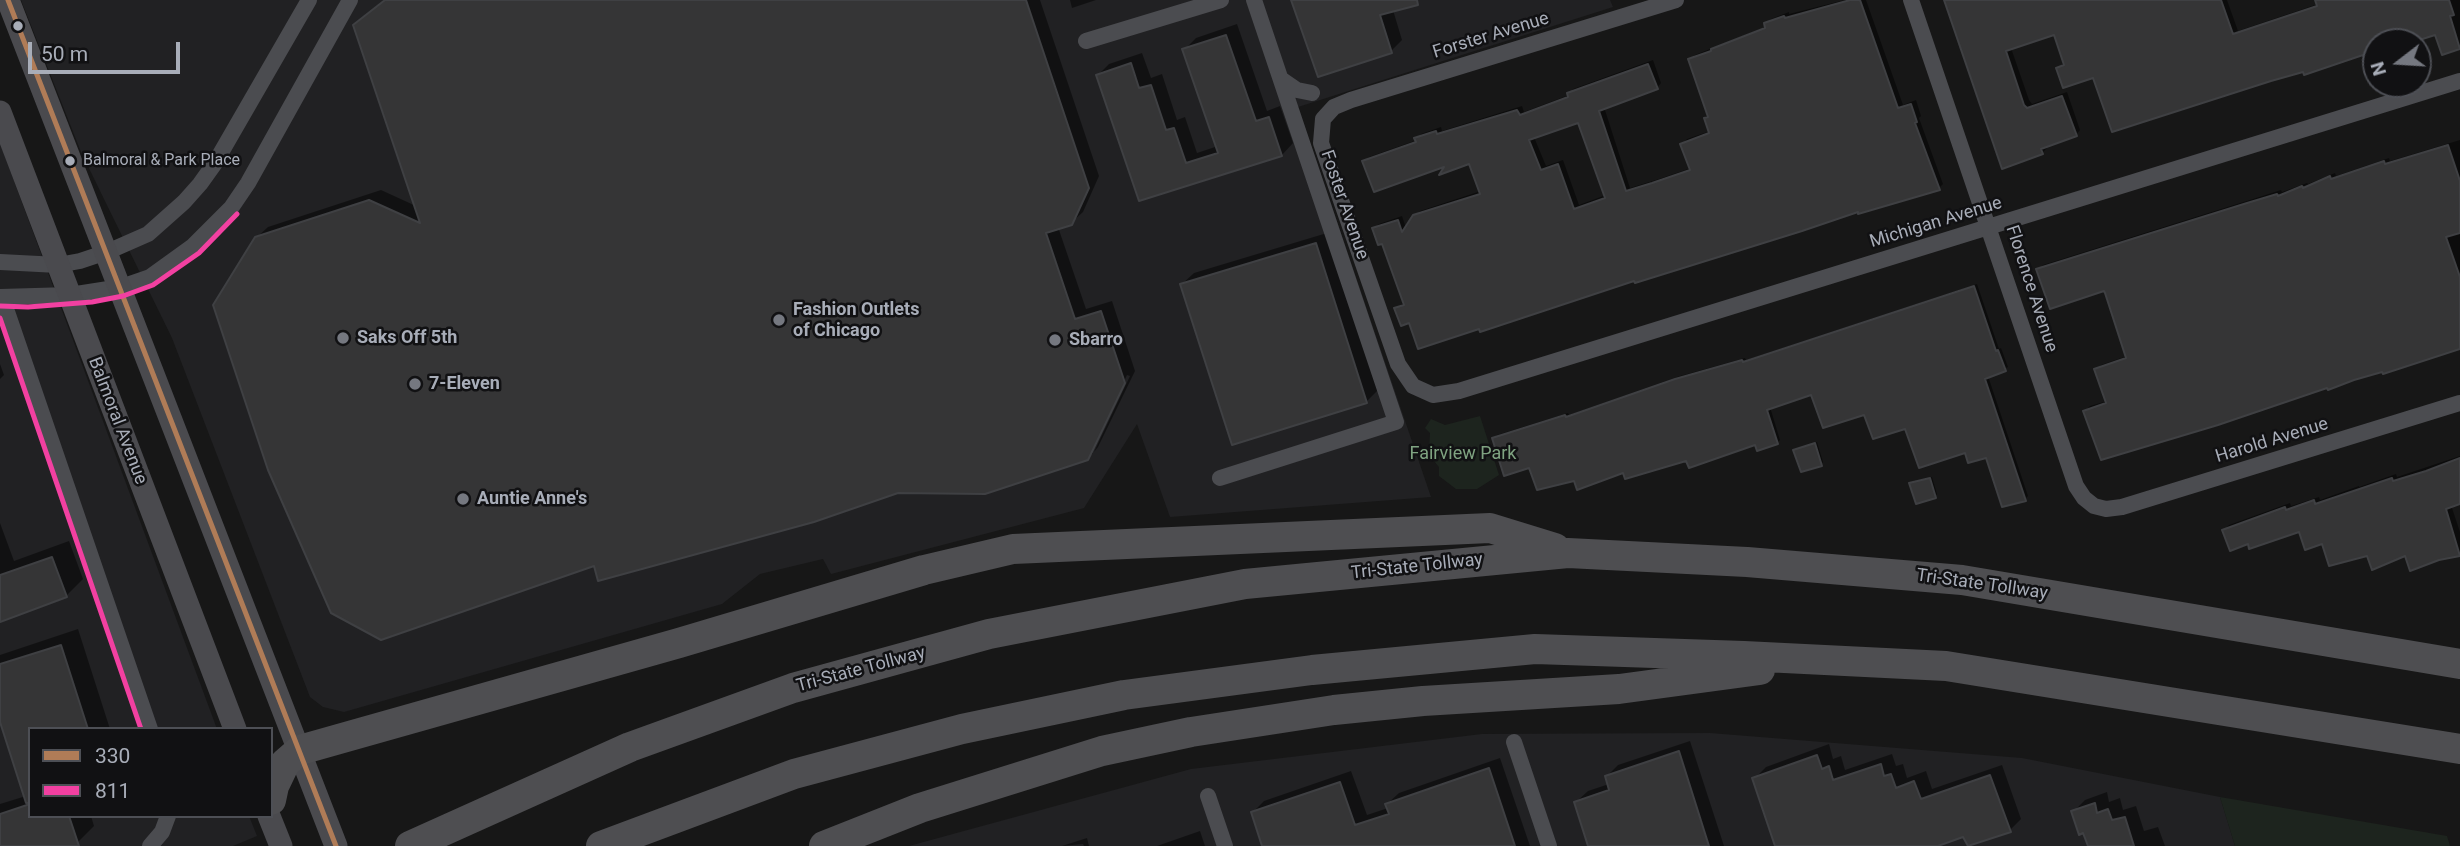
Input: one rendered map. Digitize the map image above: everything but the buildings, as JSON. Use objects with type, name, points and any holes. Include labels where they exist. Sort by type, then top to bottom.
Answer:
[{"type":"highway","points":[[274,823],[274,786],[285,763],[300,750],[665,647],[924,570],[1013,549],[1490,528],[1569,553]]},
{"type":"highway","name":"Tri-State Tollway","points":[[410,846],[630,747],[793,688],[989,634],[1245,584],[1569,553],[1747,562],[1962,580],[2460,664]]},
{"type":"highway","points":[[601,846],[794,774],[962,729],[1124,695],[1312,670],[1535,649],[1945,666],[2460,749]]},
{"type":"highway","points":[[824,846],[920,808],[1102,751],[1191,732],[1334,710],[1423,701],[1619,689],[1836,660]]},
{"type":"street","points":[[8,0],[336,846]]},
{"type":"street","points":[[0,262],[58,265],[107,253],[148,234],[200,184],[215,163],[309,0]]},
{"type":"street","points":[[149,727],[1,297],[70,295],[121,287],[150,277],[194,246],[231,208],[248,183],[350,0]]},
{"type":"street","points":[[1086,41],[1221,0]]},
{"type":"street","name":"Foster Avenue","points":[[1220,478],[1396,422],[1254,0]]},
{"type":"street","name":"Forster Avenue","points":[[1323,119],[1334,107],[1351,100],[1676,0]]},
{"type":"street","name":"Florence Avenue","points":[[1911,0],[2076,486],[2094,506]]},
{"type":"street","points":[[1281,79],[1297,90],[1312,93]]},
{"type":"street","name":"Michigan Avenue","points":[[1423,391],[1433,395],[1460,391],[2460,81]]},
{"type":"street","name":"Balmoral Avenue","points":[[0,112],[234,727]]},
{"type":"street","name":"Foster Avenue","points":[[1323,119],[1321,143],[1398,364],[1413,386],[1423,391]]},
{"type":"street","name":"Harold Avenue","points":[[2094,506],[2106,509],[2122,507],[2460,403]]},
{"type":"street","points":[[1514,742],[1549,846]]},
{"type":"street","points":[[1208,796],[1225,846]]},
{"type":"street","points":[[150,846],[162,832],[167,818]]},
{"type":"shaded area","points":[[21,0],[1610,0],[1613,7],[1298,107],[1431,497],[1170,517],[1137,424],[1084,508],[831,574],[823,559],[760,574],[722,604],[344,712],[323,707],[310,697],[172,338],[81,152]]},
{"type":"shaded area","points":[[0,143],[216,727],[28,727],[28,818],[250,818],[257,836],[233,846],[0,846]]},
{"type":"shaded area","points":[[1710,733],[2022,758],[2220,797],[2235,846],[909,846],[1191,769],[1482,734]]},
{"type":"green space","name":"Fairview Park","points":[[1480,416],[1499,475],[1477,489],[1456,489],[1439,476],[1439,467],[1429,455],[1430,433],[1425,428],[1431,419],[1445,425]]},
{"type":"green space","points":[[2220,797],[2447,836],[2450,846],[2235,846]]},
{"type":"transit line","name":"330","points":[[8,0],[336,846]]},
{"type":"transit line","name":"811","points":[[0,306],[28,307],[92,302],[123,296],[153,285],[199,253],[237,214]]},
{"type":"transit line","name":"811","points":[[0,318],[140,727]]},
{"type":"place","name":"Balmoral & Park Place","points":[[70,161]]},
{"type":"place","name":"Fashion Outlets of Chicago","points":[[779,320]]},
{"type":"place","name":"Saks Off 5th","points":[[343,338]]},
{"type":"place","name":"Sbarro","points":[[1055,340]]},
{"type":"place","name":"7-Eleven","points":[[415,384]]},
{"type":"place","name":"Auntie Anne's","points":[[463,499]]}]
